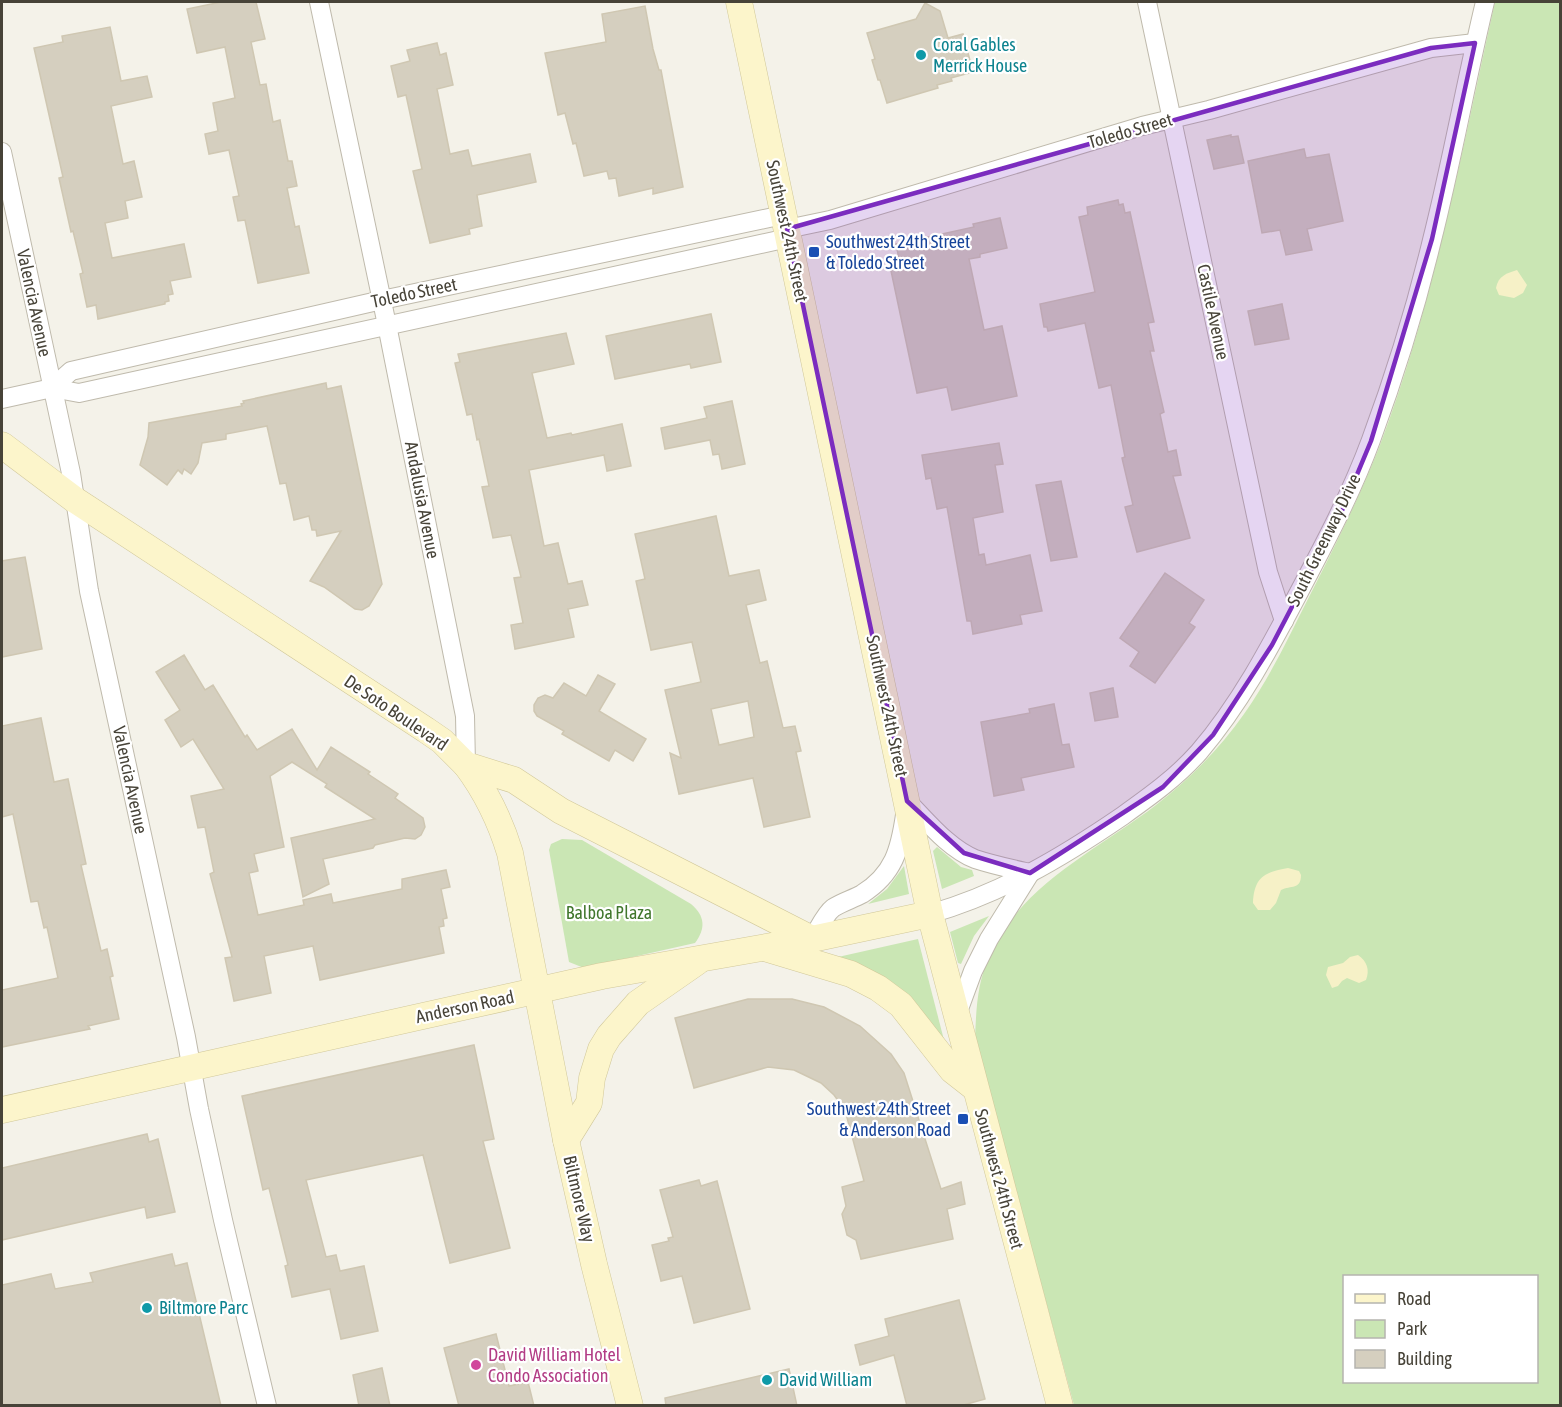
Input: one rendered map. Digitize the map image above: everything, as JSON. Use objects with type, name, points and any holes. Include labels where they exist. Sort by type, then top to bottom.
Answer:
[{"type":"street","name":"Andalusia Avenue","points":[[319,2],[382,300],[465,716],[466,765]]},
{"type":"street","name":"Southwest 24th Street","points":[[739,2],[930,914],[1060,1406]]},
{"type":"street","name":"Castile Avenue","points":[[1147,2],[1268,572],[1284,621]]},
{"type":"street","name":"South Greenway Drive","points":[[930,914],[977,899],[1030,873],[1098,833],[1149,797],[1181,771],[1213,735],[1243,693],[1341,513],[1371,441],[1396,367],[1432,239],[1485,2]]},
{"type":"street","name":"Toledo Street","points":[[52,388],[71,371],[382,300],[830,220],[1171,119],[1431,48],[1475,44]]},
{"type":"street","name":"Valencia Avenue","points":[[2,152],[75,500],[89,591],[223,1220],[267,1406]]},
{"type":"street","name":"Toledo Street","points":[[2,399],[52,388],[79,393],[387,326],[786,227]]},
{"type":"street","name":"De Soto Boulevard","points":[[2,446],[75,500],[442,741],[466,765],[514,780],[561,811],[812,939]]},
{"type":"street","points":[[466,765],[481,785],[502,826],[510,853],[536,992]]},
{"type":"street","points":[[907,801],[949,842],[964,853],[992,864],[1030,873],[988,939],[956,1017]]},
{"type":"street","points":[[812,939],[832,909],[864,893],[875,884],[894,861],[900,845],[907,801]]},
{"type":"street","name":"Anderson Road","points":[[2,1110],[602,976],[812,939],[930,914]]},
{"type":"street","points":[[762,947],[851,974],[878,988],[901,1005],[952,1070],[975,1088]]},
{"type":"street","points":[[566,1140],[589,1103],[596,1063],[601,1049],[614,1029],[638,1003],[704,958]]},
{"type":"street","name":"Biltmore Way","points":[[536,992],[594,1264],[630,1406]]},
{"type":"highlighted area","points":[[1475,43],[1432,239],[1371,441],[1341,513],[1272,645],[1213,735],[1163,787],[1030,873],[964,853],[907,801],[787,229],[1431,48]]},
{"type":"green space","points":[[1495,2],[1560,2],[1560,1405],[1074,1405],[975,1040],[977,1008],[985,967],[1003,931],[1020,909],[1062,871],[1156,805],[1192,774],[1235,727],[1272,670],[1330,556],[1380,445],[1416,336],[1458,170]]},
{"type":"green space","name":"Balboa Plaza","points":[[562,839],[582,840],[691,904],[699,913],[702,922],[701,932],[695,943],[584,968],[569,962],[549,850],[551,844]]},
{"type":"green space","points":[[937,847],[961,867],[972,870],[974,876],[942,889],[933,851]]},
{"type":"green space","points":[[904,866],[909,894],[868,904],[887,889]]},
{"type":"green space","points":[[989,916],[974,936],[961,964],[958,963],[950,932]]},
{"type":"green space","points":[[918,939],[945,1044],[838,957]]},
{"type":"sand","points":[[1517,270],[1527,285],[1523,293],[1514,298],[1499,295],[1496,288],[1501,278]]},
{"type":"sand","points":[[1288,868],[1299,871],[1301,880],[1299,883],[1281,890],[1276,903],[1270,910],[1258,910],[1253,903],[1258,882],[1267,874]]},
{"type":"sand","points":[[1358,955],[1367,966],[1366,980],[1359,983],[1347,978],[1332,988],[1326,975],[1328,967],[1343,963],[1350,957]]},
{"type":"building","points":[[221,2],[256,2],[265,39],[251,42],[260,85],[266,84],[273,122],[280,120],[288,161],[292,161],[297,186],[287,188],[295,227],[299,226],[309,273],[258,283],[245,220],[238,221],[233,197],[239,196],[229,150],[209,154],[205,134],[218,131],[213,103],[235,98],[225,47],[197,53],[187,9]]},
{"type":"building","name":"Coral Gables Merrick House","points":[[925,3],[940,11],[948,38],[963,34],[973,72],[951,78],[952,81],[937,85],[938,88],[887,103],[872,60],[875,59],[867,33],[916,19]]},
{"type":"building","points":[[645,6],[653,49],[659,70],[661,70],[683,187],[653,194],[653,188],[619,196],[616,178],[609,179],[607,171],[584,176],[576,143],[573,144],[565,113],[558,115],[545,53],[606,42],[602,14]]},
{"type":"building","points":[[110,27],[121,81],[147,76],[152,97],[111,106],[123,164],[134,161],[142,197],[125,201],[128,218],[105,223],[112,258],[184,244],[191,277],[170,281],[173,294],[168,295],[169,301],[165,304],[98,319],[96,305],[87,307],[80,274],[83,273],[59,178],[63,177],[34,48],[63,42],[62,36]]},
{"type":"building","points":[[437,43],[440,55],[446,53],[453,85],[437,89],[450,154],[468,150],[472,166],[530,154],[536,182],[477,195],[482,226],[469,229],[470,234],[430,243],[413,171],[422,169],[406,95],[398,97],[391,66],[410,61],[407,50]]},
{"type":"building","points":[[1231,135],[1231,137],[1238,136],[1244,163],[1214,169],[1207,140]]},
{"type":"building","points":[[1304,149],[1306,158],[1329,154],[1343,221],[1307,229],[1312,250],[1286,255],[1280,230],[1262,233],[1248,161]]},
{"type":"building","points":[[1118,200],[1119,205],[1123,204],[1125,213],[1130,212],[1154,322],[1148,323],[1154,351],[1150,351],[1164,412],[1160,414],[1168,452],[1176,450],[1181,475],[1173,476],[1190,538],[1137,552],[1125,507],[1133,505],[1122,458],[1125,457],[1111,385],[1099,388],[1085,323],[1048,331],[1047,327],[1044,327],[1040,304],[1095,292],[1079,217],[1088,215],[1087,207]]},
{"type":"building","points":[[1000,218],[1007,248],[969,259],[984,330],[1002,326],[1017,396],[952,410],[947,387],[917,393],[890,266],[900,264],[896,244],[974,227],[973,224]]},
{"type":"building","points":[[1282,304],[1289,339],[1255,345],[1248,311]]},
{"type":"building","points":[[711,314],[721,362],[691,368],[690,364],[615,379],[606,336]]},
{"type":"building","points":[[566,333],[574,364],[532,373],[547,438],[622,424],[631,466],[607,471],[604,455],[529,470],[544,546],[558,543],[568,584],[582,581],[588,605],[568,609],[574,637],[515,649],[511,625],[523,623],[514,578],[521,577],[511,535],[493,538],[482,487],[489,486],[479,439],[477,440],[472,414],[467,415],[455,363],[460,362],[458,354]]},
{"type":"building","points":[[326,383],[327,389],[341,386],[382,584],[369,606],[362,610],[355,609],[324,587],[310,581],[341,531],[317,536],[316,530],[312,530],[309,516],[294,520],[286,483],[280,484],[267,426],[226,434],[226,439],[202,443],[198,463],[191,474],[184,469],[182,474],[178,470],[167,485],[140,465],[148,437],[149,423],[242,406],[243,401]]},
{"type":"building","points":[[732,401],[745,464],[722,469],[719,454],[713,455],[710,440],[665,449],[661,428],[707,418],[704,407]]},
{"type":"building","points":[[999,443],[1003,464],[995,465],[1003,512],[973,518],[979,555],[984,554],[986,565],[1030,555],[1042,611],[1020,615],[1022,624],[973,634],[971,621],[967,621],[947,507],[937,509],[931,478],[926,479],[922,455]]},
{"type":"building","points":[[1061,481],[1077,557],[1051,561],[1036,485]]},
{"type":"building","points":[[716,516],[729,576],[759,570],[766,600],[746,605],[760,663],[767,661],[783,728],[795,726],[801,751],[796,752],[810,817],[764,827],[753,778],[679,794],[670,753],[681,758],[665,690],[701,682],[692,642],[651,650],[636,581],[645,579],[635,534]],"holes":[[[748,701],[754,737],[719,745],[711,709]]]},
{"type":"building","points":[[25,557],[42,649],[2,657],[2,561]]},
{"type":"building","points":[[1165,573],[1204,600],[1189,623],[1195,627],[1155,683],[1130,666],[1139,652],[1120,638]]},
{"type":"building","points":[[184,655],[205,690],[213,685],[245,737],[247,735],[257,750],[292,729],[317,770],[331,747],[370,772],[368,774],[398,794],[395,798],[423,818],[425,827],[421,835],[415,839],[405,838],[323,859],[329,884],[303,897],[291,838],[375,819],[325,787],[327,784],[292,762],[270,776],[284,847],[254,854],[258,871],[249,873],[258,915],[304,905],[303,900],[331,894],[333,903],[402,889],[402,879],[446,870],[450,887],[441,889],[447,918],[443,919],[444,926],[439,927],[444,953],[320,980],[313,946],[264,956],[271,993],[234,1001],[225,958],[232,957],[210,874],[214,872],[205,827],[198,828],[191,796],[224,789],[193,739],[181,747],[165,720],[180,710],[156,672]]},
{"type":"building","points":[[598,675],[615,684],[599,711],[646,739],[633,761],[615,750],[609,761],[562,734],[564,731],[537,716],[534,711],[538,698],[545,695],[553,698],[564,683],[586,696]]},
{"type":"building","points":[[1113,688],[1118,717],[1095,721],[1090,693]]},
{"type":"building","points":[[1054,704],[1062,745],[1069,744],[1074,767],[1021,778],[1024,790],[994,796],[981,722],[1030,713],[1029,709]]},
{"type":"building","points":[[41,718],[54,782],[68,779],[86,864],[81,865],[101,951],[107,949],[119,1019],[88,1026],[90,1029],[2,1047],[2,990],[58,978],[47,927],[44,928],[38,901],[31,902],[13,814],[2,817],[2,726]]},
{"type":"building","points":[[748,999],[792,999],[824,1007],[860,1026],[891,1054],[904,1073],[941,1189],[961,1182],[965,1204],[947,1209],[953,1239],[861,1259],[856,1240],[847,1235],[842,1214],[846,1206],[842,1187],[864,1181],[845,1110],[821,1083],[794,1070],[768,1067],[694,1088],[675,1018]]},
{"type":"building","points":[[474,1045],[494,1139],[483,1141],[510,1248],[450,1263],[423,1155],[306,1180],[326,1257],[336,1255],[340,1271],[364,1266],[378,1331],[341,1339],[330,1289],[292,1297],[285,1266],[288,1265],[269,1188],[263,1190],[242,1096]]},
{"type":"building","points":[[147,1134],[149,1142],[158,1139],[175,1212],[147,1218],[145,1207],[2,1240],[2,1168]]},
{"type":"building","points":[[699,1180],[701,1186],[717,1181],[750,1309],[694,1323],[682,1276],[661,1281],[652,1245],[669,1241],[668,1238],[673,1237],[660,1190]]},
{"type":"building","points":[[172,1254],[175,1266],[187,1263],[221,1406],[2,1406],[2,1285],[51,1274],[55,1289],[93,1282],[90,1273]]},
{"type":"building","points":[[959,1300],[985,1399],[960,1406],[907,1406],[894,1355],[860,1365],[855,1345],[889,1336],[885,1319]]},
{"type":"building","name":"David William Hotel Condo Association","points":[[496,1334],[509,1386],[528,1382],[534,1406],[459,1406],[444,1348]]},
{"type":"building","points":[[382,1368],[390,1406],[359,1406],[353,1375]]},
{"type":"building","name":"David William","points":[[789,1369],[797,1406],[666,1406],[665,1398]]},
{"type":"place","name":"Coral Gables Merrick House","points":[[921,55]]},
{"type":"place","name":"Southwest 24th Street & Toledo Street","points":[[814,252]]},
{"type":"place","name":"Southwest 24th Street & Anderson Road","points":[[963,1119]]},
{"type":"place","name":"Biltmore Parc","points":[[147,1308]]},
{"type":"place","name":"David William Hotel Condo Association","points":[[476,1365]]},
{"type":"place","name":"David William","points":[[767,1380]]}]
